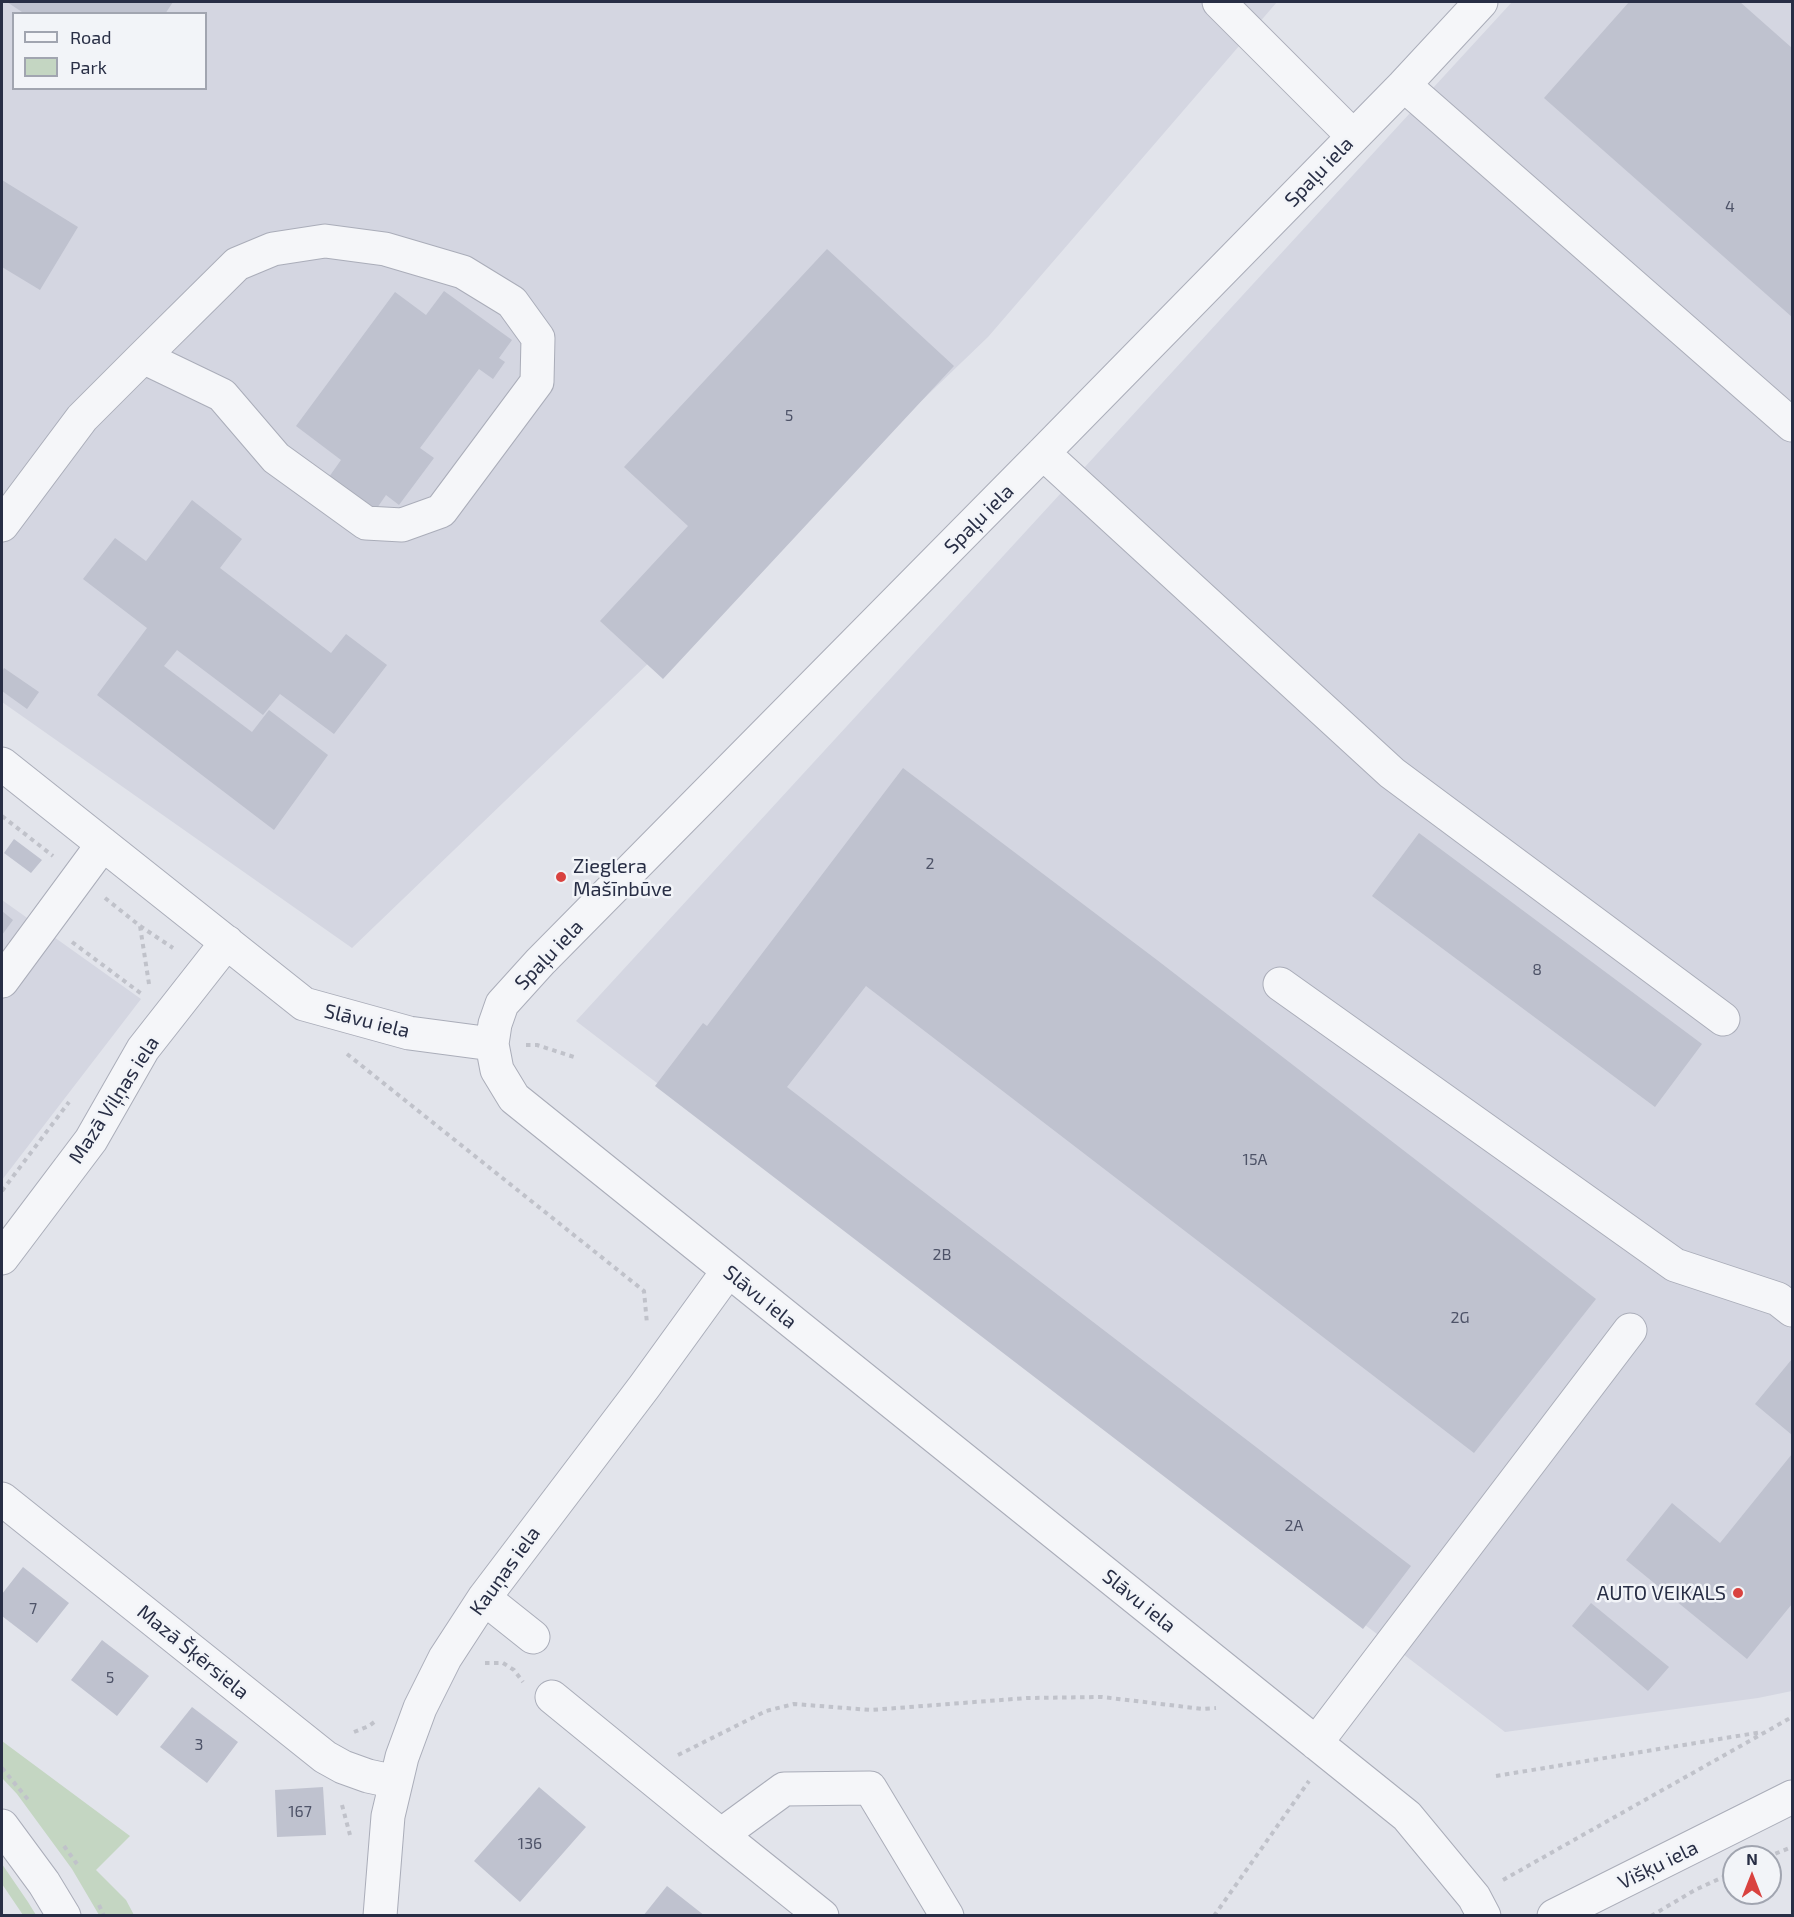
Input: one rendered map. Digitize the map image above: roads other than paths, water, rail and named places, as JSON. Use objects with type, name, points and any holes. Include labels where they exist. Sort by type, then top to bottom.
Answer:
[{"type":"street","points":[[1219,2],[1353,136]]},
{"type":"street","name":"Spaļu iela","points":[[492,1044],[495,1024],[502,1005],[540,962],[1404,85],[1481,2]]},
{"type":"street","points":[[1404,85],[1792,426]]},
{"type":"street","points":[[2,525],[82,418],[143,357],[237,264],[273,249],[325,241],[385,249],[463,272],[512,302],[538,338],[537,382],[441,510],[402,525],[366,523],[276,458],[222,395],[143,357]]},
{"type":"street","points":[[1043,453],[1392,773],[1723,1019]]},
{"type":"street","name":"Slāvu iela","points":[[2,764],[304,1005],[408,1033],[492,1044],[497,1070],[514,1098],[1407,1816],[1474,1897],[1484,1916]]},
{"type":"street","points":[[2,981],[104,844]]},
{"type":"street","name":"Mazā Viļņas iela","points":[[2,1258],[91,1140],[143,1049],[227,942]]},
{"type":"street","points":[[1280,984],[1675,1265],[1778,1299],[1792,1310]]},
{"type":"street","name":"Kauņas iela","points":[[380,1916],[388,1816],[402,1757],[425,1698],[445,1658],[484,1598],[645,1387],[728,1271]]},
{"type":"street","points":[[1322,1748],[1630,1330]]},
{"type":"street","name":"Mazā Šķērsiela","points":[[2,1499],[325,1757],[343,1767],[368,1776],[396,1782]]},
{"type":"street","points":[[484,1598],[533,1637]]},
{"type":"street","points":[[552,1697],[822,1916]]},
{"type":"street","points":[[721,1835],[784,1789],[870,1788],[947,1916]]},
{"type":"street","name":"Višķu iela","points":[[1554,1916],[1792,1797]]},
{"type":"street","points":[[2,1826],[38,1875],[64,1916]]},
{"type":"place","name":"Zieglera Mašīnbūve","points":[[561,877]]},
{"type":"place","name":"AUTO VEIKALS","points":[[1738,1593]]}]
